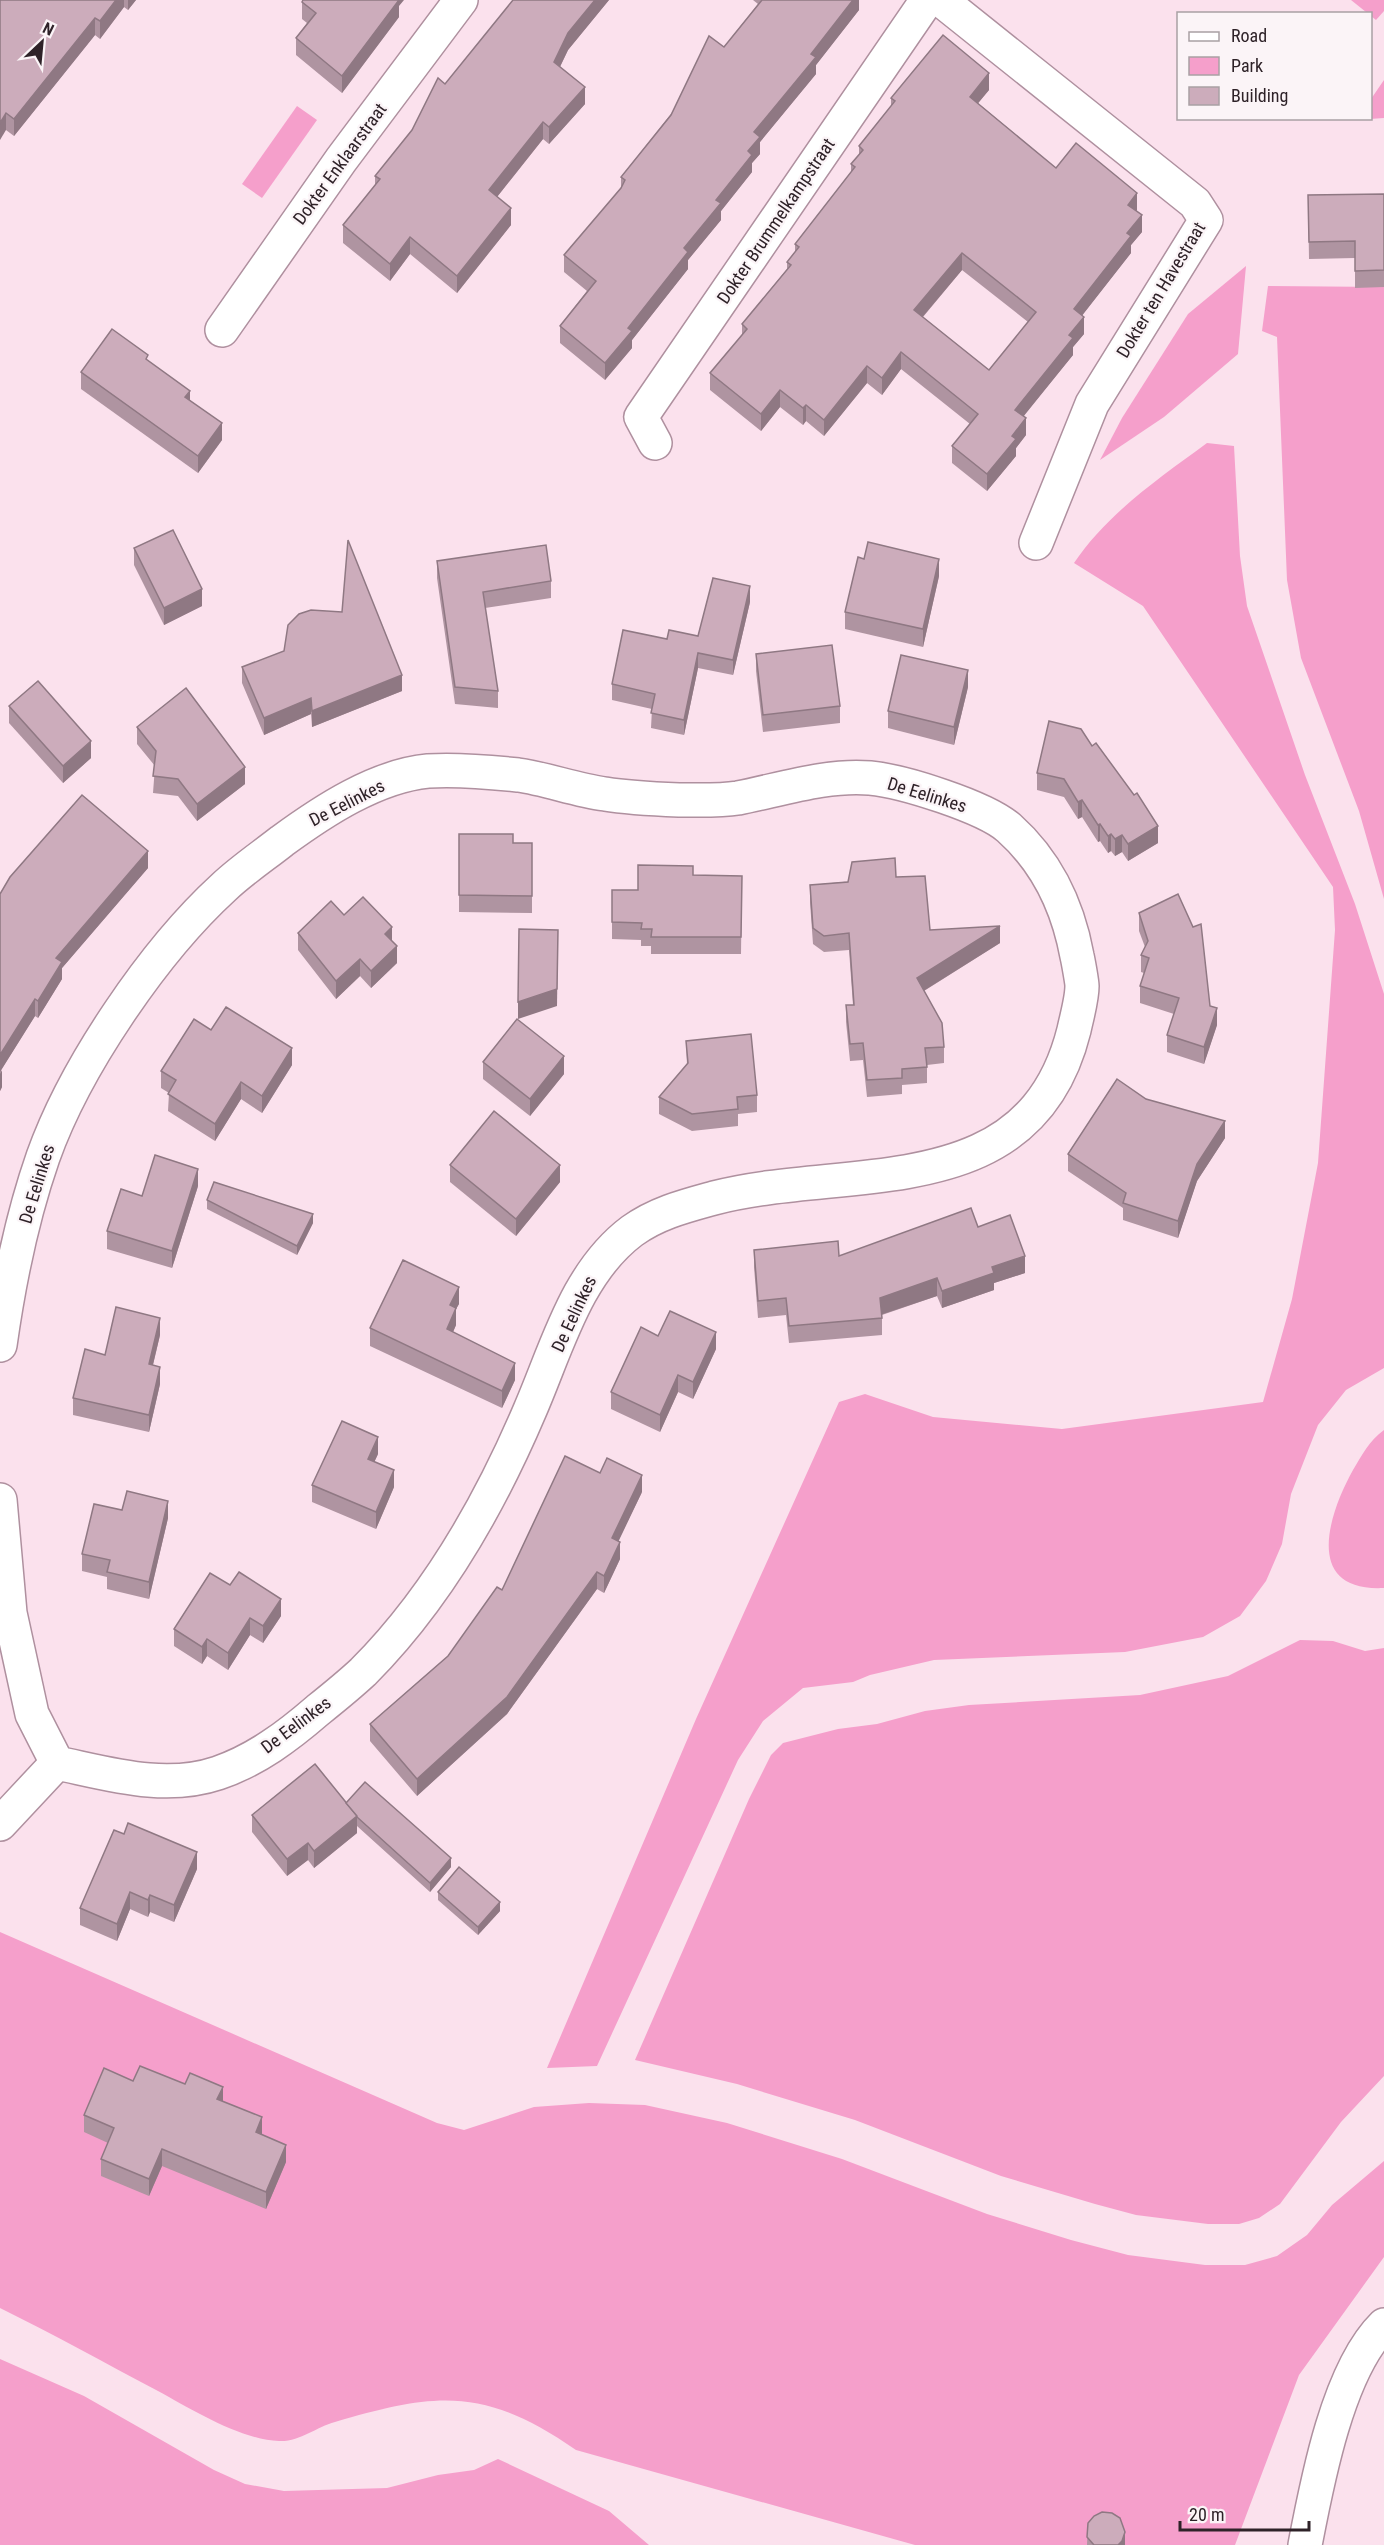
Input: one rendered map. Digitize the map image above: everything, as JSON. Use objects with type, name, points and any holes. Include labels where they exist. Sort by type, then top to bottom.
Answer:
[{"type":"street","name":"Dokter Enklaarstraat","points":[[222,330],[340,160],[461,0]]},
{"type":"street","name":"Dokter Brummelkampstraat","points":[[655,443],[642,417],[927,0]]},
{"type":"street","name":"Dokter ten Havestraat","points":[[941,0],[1195,203],[1206,220],[1092,404],[1036,543]]},
{"type":"street","name":"De Eelinkes","points":[[0,1345],[9,1281],[44,1155],[78,1079],[143,979],[191,919],[228,882],[302,826],[357,794],[402,776],[430,771],[519,775],[603,794],[672,800],[728,800],[808,783],[868,777],[949,798],[1004,823],[1042,865],[1070,919],[1082,984],[1074,1030],[1063,1066],[1041,1106],[1016,1130],[992,1147],[927,1169],[735,1193],[671,1209],[631,1232],[594,1270],[575,1303],[512,1452],[473,1528],[405,1624],[362,1673],[272,1747],[214,1775],[152,1783],[57,1763]]},
{"type":"street","points":[[0,1500],[13,1624],[32,1714],[57,1763],[0,1824]]},
{"type":"street","points":[[1305,2545],[1326,2451],[1347,2386],[1369,2340],[1384,2325]]},
{"type":"green space","points":[[1351,0],[1384,0],[1384,11],[1376,20],[1372,17],[1372,12],[1366,12]]},
{"type":"green space","points":[[1384,80],[1384,118],[1372,119],[1372,98]]},
{"type":"green space","points":[[297,106],[317,120],[262,198],[242,184]]},
{"type":"green space","points":[[1246,266],[1238,354],[1164,417],[1100,460],[1122,418],[1188,314]]},
{"type":"green space","points":[[1268,286],[1384,287],[1384,899],[1359,811],[1301,658],[1287,580],[1277,337],[1262,331]]},
{"type":"green space","points":[[1207,443],[1234,446],[1240,556],[1247,606],[1305,775],[1355,904],[1384,994],[1384,1368],[1346,1390],[1318,1425],[1291,1494],[1282,1544],[1266,1581],[1240,1616],[1203,1637],[1125,1652],[934,1660],[870,1675],[853,1682],[803,1688],[763,1721],[738,1760],[597,2066],[547,2068],[696,1719],[839,1402],[865,1394],[933,1417],[1062,1429],[1263,1402],[1292,1299],[1318,1163],[1335,930],[1333,887],[1143,606],[1074,563],[1087,545],[1118,513]]},
{"type":"green space","points":[[1384,1430],[1384,1588],[1358,1586],[1341,1578],[1332,1564],[1329,1547],[1330,1528],[1353,1470],[1370,1444]]},
{"type":"green space","points":[[1300,1640],[1333,1641],[1365,1651],[1384,1648],[1384,2076],[1341,2122],[1280,2204],[1259,2218],[1239,2224],[1208,2224],[1136,2215],[1001,2176],[855,2120],[737,2084],[635,2060],[749,1799],[771,1755],[783,1743],[838,1729],[877,1724],[925,1711],[969,1705],[1140,1695],[1228,1676]]},
{"type":"green space","points":[[0,1932],[437,2123],[464,2130],[534,2107],[589,2103],[645,2105],[727,2123],[842,2159],[987,2214],[1128,2255],[1205,2265],[1245,2265],[1277,2256],[1307,2235],[1332,2205],[1384,2161],[1384,2257],[1299,2375],[1235,2545],[915,2545],[576,2450],[544,2429],[514,2415],[487,2406],[460,2401],[432,2401],[403,2405],[328,2424],[287,2441],[264,2439],[217,2422],[0,2308]]},
{"type":"green space","points":[[0,2359],[84,2396],[214,2470],[245,2484],[284,2491],[387,2488],[438,2475],[474,2470],[498,2459],[609,2511],[649,2545],[0,2545]]},
{"type":"building","points":[[0,0],[116,0],[100,21],[95,18],[14,119],[6,113],[0,123]]},
{"type":"building","points":[[303,0],[399,0],[342,76],[296,38],[316,13],[302,2]]},
{"type":"building","points":[[513,0],[595,0],[568,33],[554,62],[585,87],[549,127],[543,122],[489,190],[511,208],[457,276],[410,237],[390,264],[343,225],[380,179],[375,176],[412,130],[438,78],[445,84]]},
{"type":"building","points":[[762,0],[853,0],[811,54],[816,57],[754,132],[760,137],[748,151],[752,155],[716,200],[721,203],[684,248],[688,252],[628,328],[632,331],[605,363],[560,326],[596,281],[564,255],[621,188],[625,180],[621,177],[671,115],[709,36],[724,47]]},
{"type":"building","points":[[943,35],[989,73],[970,97],[1056,168],[1076,143],[1137,193],[1128,205],[1142,215],[1127,233],[1131,236],[1074,309],[1084,317],[1069,335],[1073,338],[1015,410],[1026,418],[1012,436],[1016,439],[987,474],[952,446],[978,414],[901,352],[882,378],[867,366],[824,420],[806,405],[803,408],[780,390],[761,414],[710,373],[747,329],[742,324],[791,265],[787,262],[799,247],[795,244],[855,167],[851,164],[863,150],[859,146],[895,101],[891,98]],"holes":[[[962,253],[1036,312],[989,370],[914,310]]]},
{"type":"building","points":[[1384,194],[1384,270],[1355,271],[1355,241],[1309,242],[1308,195]]},
{"type":"building","points":[[112,329],[148,355],[146,359],[190,391],[185,397],[222,423],[198,456],[81,372]]},
{"type":"building","points":[[173,530],[202,589],[164,608],[134,548]]},
{"type":"building","points":[[348,540],[402,675],[312,711],[311,698],[264,718],[242,667],[284,651],[288,625],[299,614],[311,610],[342,612]]},
{"type":"building","points":[[868,542],[939,559],[923,629],[845,612],[858,557],[864,559]]},
{"type":"building","points":[[546,545],[551,581],[483,592],[498,691],[455,687],[437,561]]},
{"type":"building","points":[[713,578],[750,586],[733,660],[698,653],[684,720],[651,713],[655,694],[612,684],[623,630],[667,639],[669,630],[698,636]]},
{"type":"building","points":[[832,645],[840,706],[763,715],[756,654]]},
{"type":"building","points":[[901,655],[968,670],[954,727],[888,711]]},
{"type":"building","points":[[38,681],[91,741],[63,766],[9,706]]},
{"type":"building","points":[[186,688],[245,767],[197,804],[178,779],[153,776],[156,751],[137,727]]},
{"type":"building","points":[[1049,721],[1081,729],[1092,746],[1096,743],[1134,795],[1137,793],[1158,826],[1128,844],[1122,835],[1115,839],[1111,834],[1108,836],[1082,800],[1078,802],[1064,779],[1037,773]]},
{"type":"building","points":[[82,795],[148,851],[56,958],[62,962],[38,1001],[35,999],[0,1055],[0,894],[10,877]]},
{"type":"building","points":[[459,834],[513,834],[513,843],[532,843],[532,896],[459,895]]},
{"type":"building","points":[[895,858],[896,877],[925,876],[930,930],[1000,926],[917,978],[942,1023],[944,1047],[925,1048],[927,1067],[902,1069],[902,1078],[867,1080],[863,1043],[850,1044],[846,1005],[854,1005],[849,933],[824,936],[813,928],[810,885],[848,882],[852,862]]},
{"type":"building","points":[[638,865],[693,866],[693,875],[742,876],[741,937],[651,937],[652,929],[641,929],[642,923],[612,922],[612,890],[638,890]]},
{"type":"building","points":[[1178,894],[1193,927],[1201,924],[1210,1006],[1217,1008],[1204,1047],[1167,1035],[1179,998],[1140,986],[1149,958],[1141,955],[1148,941],[1139,913]]},
{"type":"building","points":[[363,897],[392,927],[385,934],[397,946],[371,971],[360,959],[336,981],[298,933],[331,901],[344,915]]},
{"type":"building","points":[[519,929],[558,930],[557,989],[518,1002]]},
{"type":"building","points":[[226,1007],[292,1048],[262,1096],[241,1082],[215,1124],[168,1094],[176,1080],[161,1071],[194,1019],[211,1030]]},
{"type":"building","points":[[517,1019],[564,1056],[530,1099],[483,1062]]},
{"type":"building","points":[[751,1034],[757,1095],[737,1097],[738,1109],[692,1114],[659,1097],[688,1063],[686,1041]]},
{"type":"building","points":[[1117,1079],[1146,1099],[1225,1121],[1197,1164],[1178,1221],[1123,1203],[1126,1193],[1068,1154]]},
{"type":"building","points":[[494,1111],[560,1165],[516,1219],[450,1165]]},
{"type":"building","points":[[155,1155],[198,1169],[172,1251],[107,1231],[121,1189],[142,1196]]},
{"type":"building","points":[[214,1182],[313,1214],[297,1246],[207,1200]]},
{"type":"building","points":[[971,1208],[978,1227],[1010,1215],[1025,1256],[992,1267],[994,1273],[942,1291],[937,1278],[880,1298],[882,1318],[789,1326],[786,1298],[758,1301],[754,1250],[838,1241],[839,1256]]},
{"type":"building","points":[[403,1260],[459,1287],[450,1305],[456,1308],[447,1329],[515,1363],[502,1391],[370,1328]]},
{"type":"building","points":[[116,1307],[160,1318],[149,1364],[160,1367],[149,1415],[73,1398],[85,1349],[105,1355]]},
{"type":"building","points":[[670,1311],[716,1332],[693,1382],[678,1375],[660,1415],[611,1392],[641,1327],[658,1336]]},
{"type":"building","points":[[342,1421],[378,1437],[368,1459],[394,1470],[376,1512],[312,1485]]},
{"type":"building","points":[[565,1456],[600,1473],[607,1458],[642,1475],[612,1538],[620,1542],[604,1576],[597,1572],[507,1697],[417,1779],[370,1724],[448,1656],[497,1587],[502,1590]]},
{"type":"building","points":[[127,1491],[168,1501],[149,1582],[107,1572],[110,1560],[82,1554],[94,1504],[122,1510]]},
{"type":"building","points":[[239,1572],[281,1599],[263,1626],[250,1618],[228,1653],[207,1639],[202,1647],[174,1629],[210,1573],[230,1585]]},
{"type":"building","points":[[315,1764],[357,1816],[314,1851],[308,1843],[287,1859],[252,1815]]},
{"type":"building","points":[[365,1782],[451,1858],[430,1883],[357,1817],[346,1803]]},
{"type":"building","points":[[128,1823],[197,1852],[174,1905],[150,1895],[148,1900],[130,1892],[117,1924],[80,1908],[114,1830],[124,1834]]},
{"type":"building","points":[[459,1867],[500,1902],[478,1927],[438,1892]]},
{"type":"building","points":[[140,2066],[185,2084],[190,2073],[223,2087],[217,2099],[262,2117],[256,2132],[286,2145],[266,2192],[162,2149],[149,2179],[101,2159],[114,2128],[84,2115],[104,2068],[133,2081]]},
{"type":"building","points":[[1102,2512],[1112,2513],[1120,2518],[1125,2532],[1118,2545],[1094,2545],[1087,2537],[1088,2523]]}]
